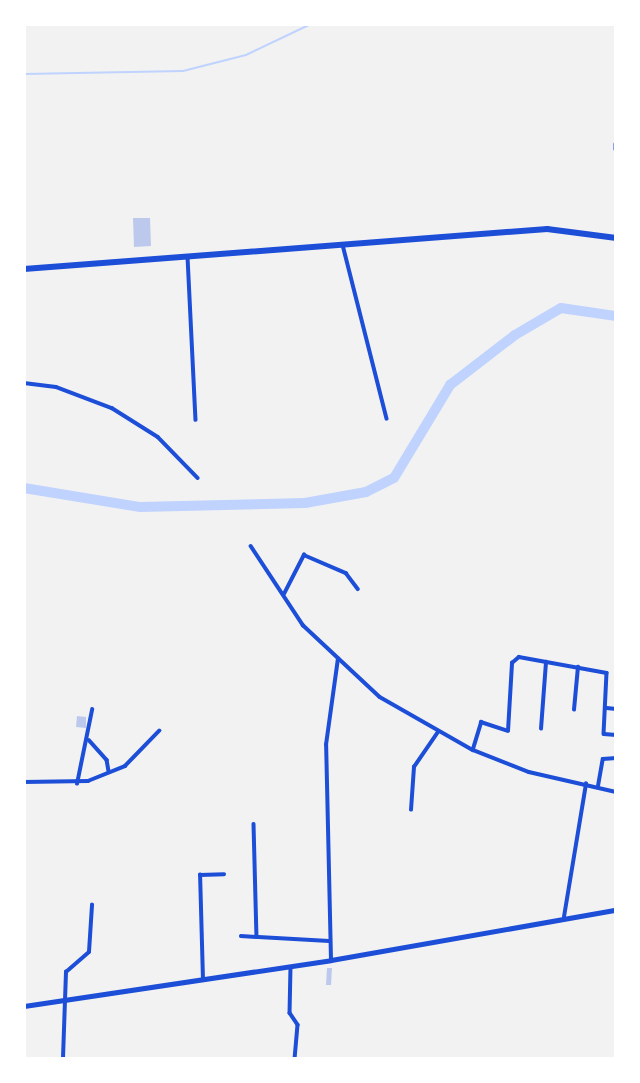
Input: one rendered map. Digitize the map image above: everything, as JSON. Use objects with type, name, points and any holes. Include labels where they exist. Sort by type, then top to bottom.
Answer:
[{"type":"highway","points":[[24,269],[547,229],[615,238]]},
{"type":"main road","points":[[24,1006],[63,998],[331,960],[615,910]]},
{"type":"street","points":[[615,144],[615,149]]},
{"type":"street","points":[[343,245],[387,419]]},
{"type":"street","points":[[188,255],[196,419]]},
{"type":"street","points":[[24,383],[56,387],[112,408],[158,437],[198,478]]},
{"type":"street","points":[[251,546],[303,625],[380,697],[472,750],[529,772],[615,792]]},
{"type":"street","points":[[284,594],[304,555],[346,573],[358,589]]},
{"type":"street","points":[[331,960],[326,746],[338,659]]},
{"type":"street","points":[[472,750],[481,722],[504,731],[509,727],[514,659],[607,673],[604,734],[615,735]]},
{"type":"street","points":[[541,729],[546,662]]},
{"type":"street","points":[[574,710],[578,667]]},
{"type":"street","points":[[608,681],[615,681]]},
{"type":"street","points":[[607,708],[615,709]]},
{"type":"street","points":[[77,784],[89,740],[92,710]]},
{"type":"street","points":[[24,782],[77,784],[125,766],[159,731]]},
{"type":"street","points":[[411,810],[414,768],[438,732]]},
{"type":"street","points":[[89,740],[107,760],[109,771]]},
{"type":"street","points":[[598,786],[603,759],[615,758]]},
{"type":"street","points":[[564,917],[586,784]]},
{"type":"street","points":[[254,824],[257,937]]},
{"type":"street","points":[[203,980],[200,875],[225,874]]},
{"type":"street","points":[[63,1059],[63,998],[69,965],[89,952],[92,905]]},
{"type":"street","points":[[241,936],[329,941]]},
{"type":"street","points":[[291,965],[290,1013],[298,1025],[295,1059]]},
{"type":"building","points":[[133,218],[150,218],[151,246],[134,247]]},
{"type":"building","points":[[77,716],[86,717],[86,728],[76,727]]},
{"type":"building","points":[[327,968],[332,968],[331,985],[326,985]]},
{"type":"waterway","points":[[24,74],[183,71],[246,55],[311,24]]},
{"type":"waterway","points":[[24,488],[140,507],[305,503],[366,492],[394,478],[450,385],[515,335],[561,308],[616,316]]}]
